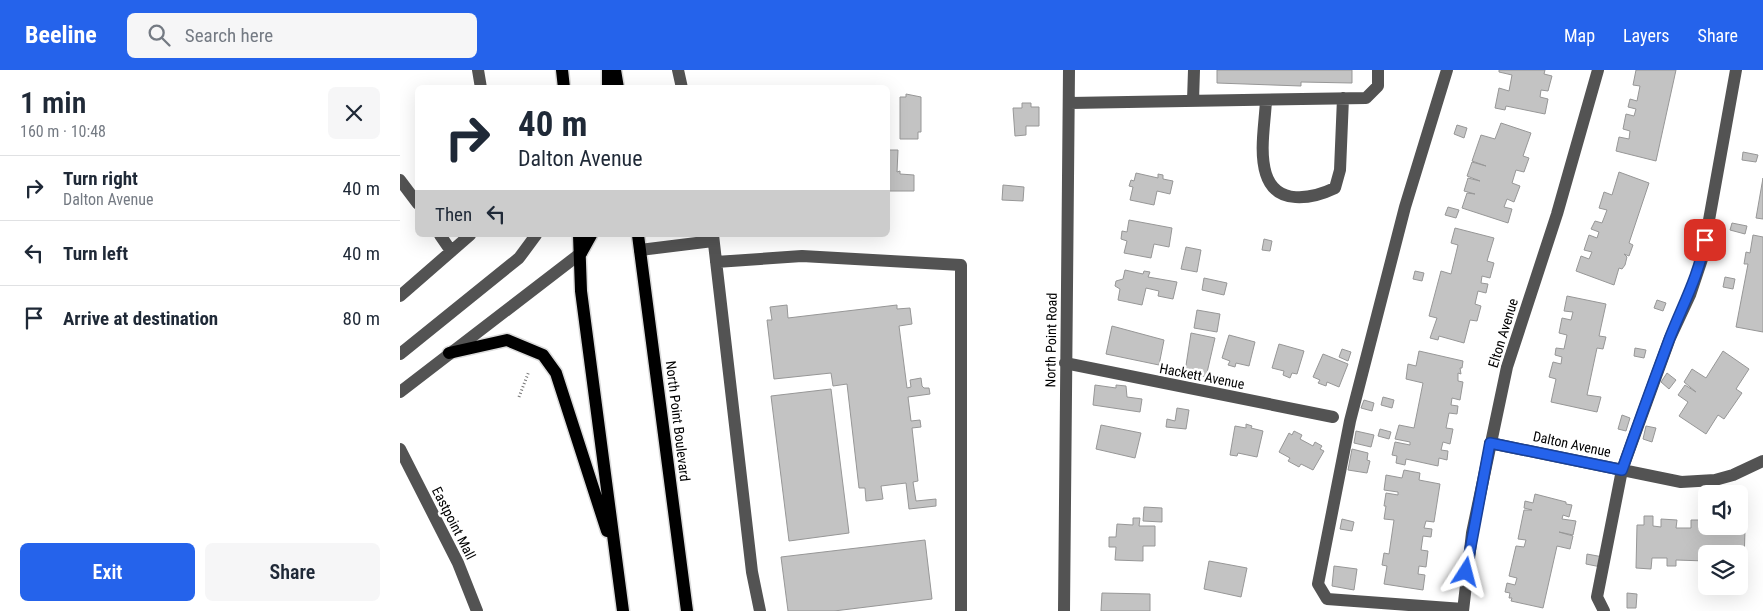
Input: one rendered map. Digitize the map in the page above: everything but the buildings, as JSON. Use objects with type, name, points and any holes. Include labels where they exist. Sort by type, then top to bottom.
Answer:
[{"type":"main road","points":[[562,70],[564,85]]},
{"type":"main road","points":[[608,70],[608,85]]},
{"type":"main road","points":[[615,70],[618,85]]},
{"type":"main road","points":[[579,237],[581,291],[623,611]]},
{"type":"main road","points":[[581,253],[590,237]]},
{"type":"main road","name":"North Point Boulevard","points":[[638,237],[687,611]]},
{"type":"main road","points":[[449,353],[507,340],[543,355],[556,373],[617,563]]},
{"type":"street","points":[[478,70],[480,85]]},
{"type":"street","points":[[678,70],[681,85]]},
{"type":"street","name":"North Point Road","points":[[1064,611],[1069,70]]},
{"type":"street","points":[[1193,102],[1194,70]]},
{"type":"street","points":[[1070,103],[1366,98],[1378,86],[1378,70]]},
{"type":"street","points":[[1447,70],[1405,207],[1350,421],[1318,584],[1327,599],[1463,610]]},
{"type":"street","name":"Elton Avenue","points":[[1463,610],[1471,543],[1490,443],[1507,368],[1566,186],[1598,70]]},
{"type":"street","points":[[1604,611],[1598,597],[1622,470],[1670,338],[1690,295],[1702,258],[1736,70]]},
{"type":"street","points":[[1266,100],[1263,146],[1266,174],[1272,185],[1283,194],[1298,198],[1312,198],[1335,188],[1340,170],[1343,98]]},
{"type":"street","points":[[400,180],[415,200]]},
{"type":"street","points":[[441,237],[451,251]]},
{"type":"street","points":[[400,296],[468,237]]},
{"type":"street","points":[[400,354],[519,258],[535,237]]},
{"type":"street","points":[[640,250],[713,238],[751,563],[760,611]]},
{"type":"street","points":[[400,392],[581,253]]},
{"type":"street","points":[[716,262],[802,256],[961,265],[961,611]]},
{"type":"street","name":"Hackett Avenue","points":[[1065,363],[1333,417]]},
{"type":"street","name":"Dalton Avenue","points":[[1490,443],[1681,482],[1699,482],[1733,475],[1763,461]]},
{"type":"street","name":"Eastpoint Mall","points":[[400,449],[458,563],[477,611]]},
{"type":"path","points":[[519,397],[529,371]]},
{"type":"route","points":[[1466,572],[1490,443],[1622,470],[1670,338],[1690,295],[1702,258],[1705,240]]}]
